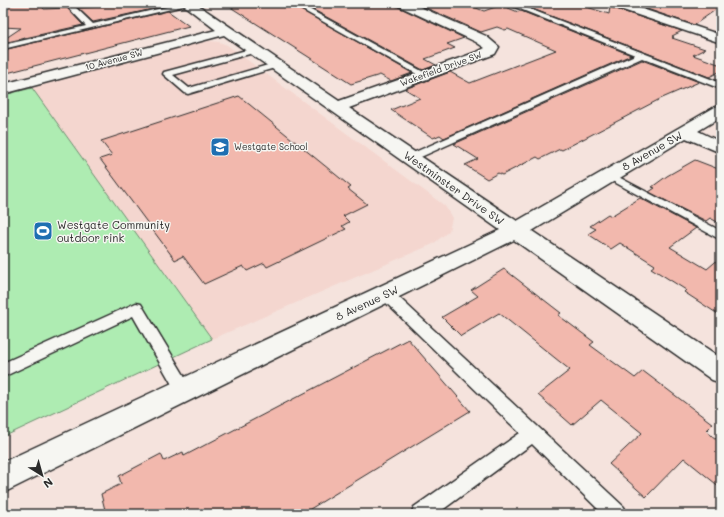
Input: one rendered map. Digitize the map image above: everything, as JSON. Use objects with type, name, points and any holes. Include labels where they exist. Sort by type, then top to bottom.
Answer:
[{"type":"street","name":"Wakefield Drive SW","points":[[337,107],[490,51],[492,47],[481,39],[401,3]]},
{"type":"street","points":[[612,3],[718,35]]},
{"type":"street","name":"Westminster Drive SW","points":[[188,4],[721,372]]},
{"type":"street","name":"10 Avenue SW","points":[[3,89],[225,31]]},
{"type":"street","name":"8 Avenue SW","points":[[3,478],[516,230],[609,175],[686,132],[721,110]]},
{"type":"street","points":[[686,132],[721,148]]},
{"type":"lane","points":[[67,3],[91,26]]},
{"type":"lane","points":[[293,3],[425,75]]},
{"type":"lane","points":[[508,3],[721,86]]},
{"type":"lane","points":[[628,8],[643,3]]},
{"type":"lane","points":[[3,47],[188,4]]},
{"type":"lane","points":[[254,50],[167,74],[188,91],[275,65]]},
{"type":"lane","points":[[410,158],[643,55]]},
{"type":"lane","points":[[609,175],[721,236]]},
{"type":"lane","points":[[386,294],[617,514]]},
{"type":"lane","points":[[3,370],[136,308],[184,390]]},
{"type":"lane","points":[[421,514],[532,434]]},
{"type":"shaded area","name":"Westgate School","points":[[210,41],[227,45],[445,206],[452,218],[449,231],[433,244],[212,339],[32,88],[193,44]]},
{"type":"green space","points":[[32,88],[212,339],[3,437],[3,95]]},
{"type":"building","points":[[21,3],[38,3],[44,9],[67,8],[83,25],[3,43],[3,40],[21,28],[3,27],[3,7]]},
{"type":"building","points":[[110,3],[157,3],[162,7],[93,22],[78,8],[113,5]]},
{"type":"building","points":[[224,3],[289,3],[412,73],[391,81],[380,75],[351,84]]},
{"type":"building","points":[[301,3],[394,3],[396,6],[464,38],[447,44],[455,48],[425,59],[436,65],[423,70]]},
{"type":"building","points":[[415,3],[463,3],[484,11],[501,5],[518,12],[521,11],[631,55],[444,138],[440,135],[433,138],[391,110],[420,98],[405,89],[450,72],[470,83],[556,50],[508,29],[505,30],[497,27],[481,32]]},
{"type":"building","points":[[553,3],[574,3],[609,14],[610,7],[682,31],[672,36],[674,37],[672,38],[705,49],[693,55],[721,65],[721,71],[709,77],[530,8],[542,4],[546,5]]},
{"type":"building","points":[[647,3],[721,3],[721,6],[694,25],[641,7]]},
{"type":"building","points":[[168,11],[189,26],[3,74],[3,50]]},
{"type":"building","points":[[642,60],[699,82],[660,99],[562,150],[560,149],[540,159],[537,157],[502,175],[498,173],[487,179],[465,165],[478,159],[454,144]]},
{"type":"building","points":[[239,96],[351,187],[348,189],[367,204],[343,216],[349,222],[342,226],[346,229],[267,267],[264,263],[247,271],[243,266],[204,284],[183,256],[175,260],[100,159],[112,155],[101,141]]},
{"type":"building","points":[[695,160],[721,170],[721,224],[710,218],[706,221],[649,192],[655,188],[652,187],[667,176]]},
{"type":"building","points":[[640,198],[696,228],[670,247],[707,269],[721,257],[721,316],[684,292],[686,290],[651,268],[655,265],[620,243],[611,249],[588,234],[596,229],[590,226],[608,214],[611,216]]},
{"type":"building","points":[[504,269],[561,313],[558,315],[594,342],[590,345],[635,378],[643,371],[713,424],[706,431],[721,443],[721,488],[684,458],[646,497],[609,464],[642,433],[601,400],[572,425],[538,395],[570,370],[499,313],[461,336],[442,317],[478,296],[471,290]]},
{"type":"building","points":[[408,339],[470,411],[302,514],[106,514],[101,494],[121,484],[119,476],[161,454],[164,461],[183,452],[184,456]]},
{"type":"place","name":"Westgate School","points":[[220,147]]},
{"type":"place","name":"Westgate Community outdoor rink","points":[[43,231]]}]
